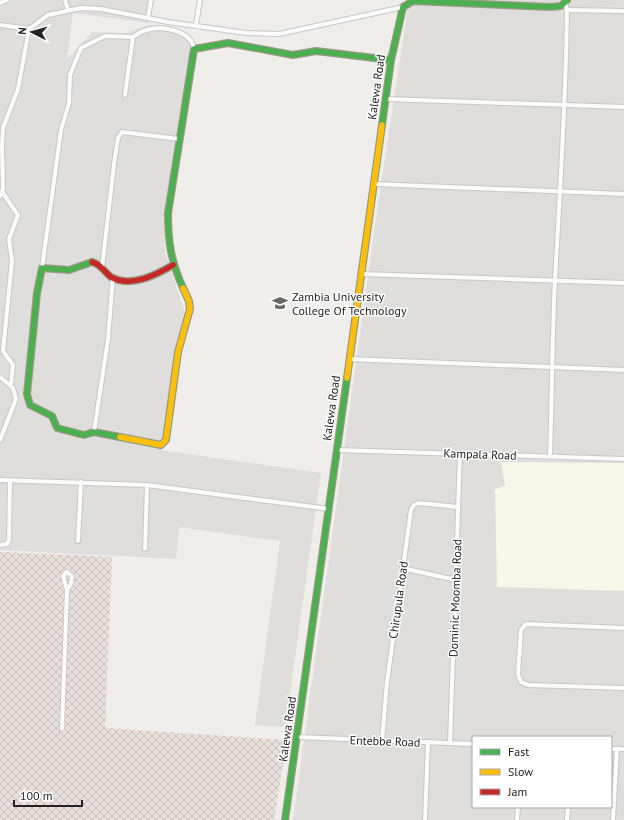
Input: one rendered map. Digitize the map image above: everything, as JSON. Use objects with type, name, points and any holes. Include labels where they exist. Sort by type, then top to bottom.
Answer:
[{"type":"street","points":[[0,3],[7,0]]},
{"type":"street","points":[[65,0],[68,10]]},
{"type":"street","points":[[148,18],[151,0]]},
{"type":"street","points":[[196,25],[200,0]]},
{"type":"street","points":[[11,385],[13,365],[4,351],[12,261],[9,239],[18,215],[1,195],[3,128],[18,89],[29,29],[48,15],[68,10],[101,9],[148,18],[246,33],[279,34],[403,7],[408,3],[419,0],[551,7],[561,6],[566,2]]},
{"type":"street","points":[[550,456],[555,282],[561,192],[567,10],[566,2]]},
{"type":"street","name":"Kalewa Road","points":[[285,820],[391,60],[397,23],[403,7]]},
{"type":"street","points":[[567,10],[624,11]]},
{"type":"street","points":[[0,25],[29,29]]},
{"type":"street","points":[[147,30],[172,30],[180,32],[191,39],[194,49],[168,213],[168,234],[173,265],[189,301],[190,309],[178,352],[166,440],[162,445],[94,432],[84,434],[57,428],[52,416],[34,408],[28,402],[27,394],[38,293],[60,137],[69,107],[70,75],[73,65],[81,48],[96,39],[105,36],[133,37],[147,30]]},
{"type":"street","points":[[125,95],[133,37]]},
{"type":"street","points":[[194,49],[228,43],[293,55],[316,52],[391,60]]},
{"type":"street","points":[[386,99],[624,106]]},
{"type":"street","points":[[102,268],[118,138],[122,132],[179,139]]},
{"type":"street","points":[[374,184],[624,194]]},
{"type":"street","points":[[42,268],[74,269],[91,262],[97,263],[113,277],[132,281],[142,280],[158,274],[173,265]]},
{"type":"street","points":[[361,274],[555,282],[624,283]]},
{"type":"street","points":[[94,432],[108,339],[113,277]]},
{"type":"street","points":[[349,359],[624,370]]},
{"type":"street","points":[[0,377],[11,385],[16,394],[16,403],[0,440]]},
{"type":"street","name":"Kampala Road","points":[[337,450],[624,459]]},
{"type":"street","name":"Dominic Moomba Road","points":[[450,743],[460,453]]},
{"type":"street","points":[[0,480],[148,485],[329,509]]},
{"type":"street","points":[[0,544],[7,544],[9,542],[10,480]]},
{"type":"street","points":[[78,541],[81,482]]},
{"type":"street","points":[[145,549],[148,485]]},
{"type":"street","name":"Chirupula Road","points":[[382,741],[387,682],[411,510],[414,505],[419,503],[458,507]]},
{"type":"street","points":[[402,568],[456,580]]},
{"type":"street","points":[[62,729],[67,590]]},
{"type":"street","points":[[624,628],[526,624],[521,630],[518,674],[521,682],[528,685],[624,688]]},
{"type":"street","name":"Entebbe Road","points":[[297,737],[472,744]]},
{"type":"street","points":[[425,820],[428,742]]},
{"type":"street","points":[[612,749],[624,749]]},
{"type":"street","points":[[613,820],[617,749]]},
{"type":"street","points":[[517,820],[518,808]]},
{"type":"street","points":[[567,820],[568,808]]},
{"type":"shaded area","points":[[0,0],[152,0],[149,23],[73,13],[67,59],[92,32],[126,33],[149,25],[181,29],[193,39],[177,127],[164,215],[165,252],[186,316],[174,354],[170,403],[170,390],[161,450],[321,473],[286,722],[282,727],[255,725],[280,541],[179,527],[176,559],[0,550]]},
{"type":"shaded area","points":[[409,0],[624,0],[624,820],[293,820],[375,225]]},
{"type":"shaded area","points":[[501,462],[624,463],[624,591],[497,587],[495,489],[505,486]]},
{"type":"shaded area","points":[[0,552],[112,557],[105,728],[287,740],[274,820],[0,820]]},
{"type":"traffic: fast","points":[[382,125],[391,60],[403,7],[413,1],[551,7],[561,6],[567,0]]},
{"type":"traffic: fast","points":[[183,288],[171,252],[168,213],[194,49],[228,43],[293,55],[316,51],[391,60]]},
{"type":"traffic: fast","points":[[92,262],[69,270],[42,268],[37,293],[27,394],[30,405],[52,416],[57,428],[84,435],[94,432],[120,437]]},
{"type":"traffic: fast","points":[[285,820],[347,378]]},
{"type":"traffic: slow","points":[[347,378],[382,125]]},
{"type":"traffic: slow","points":[[120,437],[161,445],[166,440],[178,352],[190,309],[189,301],[183,288]]},
{"type":"traffic: jam","points":[[92,262],[100,266],[111,277],[127,281],[143,279],[159,273],[173,265]]},
{"type":"place","name":"Zambia University College Of Technology","points":[[280,303]]}]
